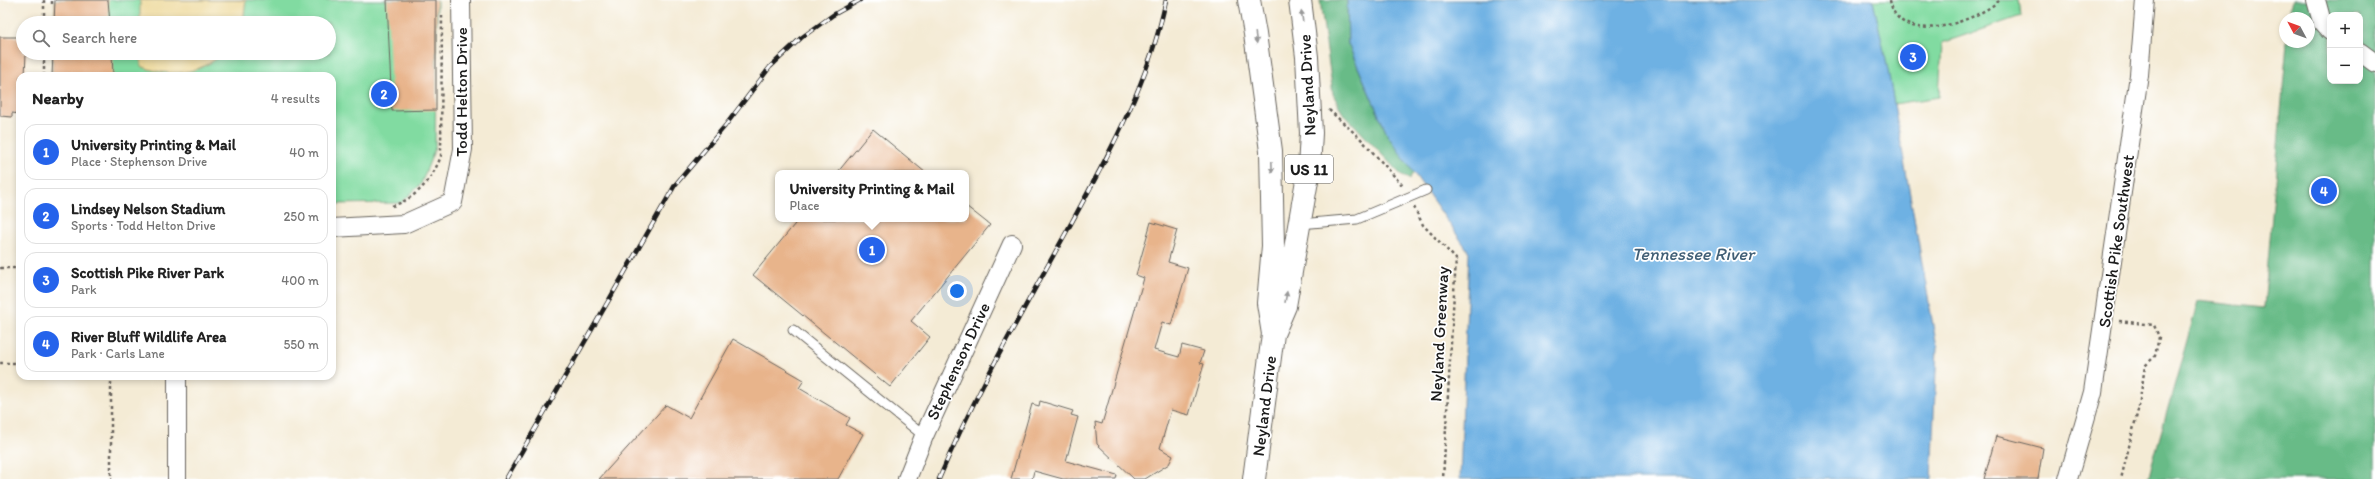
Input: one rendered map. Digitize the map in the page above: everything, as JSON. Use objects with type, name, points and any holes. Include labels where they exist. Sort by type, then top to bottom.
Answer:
[{"type":"main road","name":"Neyland Drive","points":[[1249,0],[1271,151],[1273,246],[1268,303],[1273,334]]},
{"type":"main road","name":"Neyland Drive","points":[[1254,479],[1273,334],[1285,306],[1309,169],[1311,134],[1308,57],[1300,0]]},
{"type":"street","name":"Todd Helton Drive","points":[[336,228],[404,224],[454,202],[463,149],[461,0]]},
{"type":"street","name":"Scottish Pike Southwest","points":[[2068,479],[2093,392],[2105,321],[2139,75],[2145,0]]},
{"type":"street","points":[[2316,0],[2322,22],[2327,28]]},
{"type":"street","points":[[2363,54],[2375,63]]},
{"type":"street","name":"Stephenson Drive","points":[[907,479],[924,436],[1012,244]]},
{"type":"street","points":[[177,380],[177,479]]},
{"type":"lane","points":[[1300,224],[1357,219],[1426,190]]},
{"type":"lane","points":[[792,330],[924,436]]},
{"type":"path","points":[[44,0],[44,16]]},
{"type":"path","points":[[1890,0],[1899,17],[1912,27],[1932,28],[1975,15],[1991,8],[2000,0]]},
{"type":"path","points":[[385,208],[409,199],[426,185],[435,171],[441,156],[442,7]]},
{"type":"path","points":[[44,60],[44,72]]},
{"type":"path","name":"Neyland Greenway","points":[[1327,108],[1360,138],[1404,186],[1423,225],[1456,260],[1443,479]]},
{"type":"path","points":[[0,268],[16,268]]},
{"type":"path","points":[[2105,321],[2154,325],[2159,337],[2155,356],[2145,366],[2139,406],[2121,479]]},
{"type":"path","points":[[0,363],[16,363]]},
{"type":"path","points":[[111,380],[111,479]]},
{"type":"green space","points":[[55,0],[437,0],[435,148],[421,184],[401,203],[336,204],[336,72],[52,72],[53,60],[336,60],[336,16],[54,16]]},
{"type":"green space","points":[[1320,0],[1347,0],[1348,44],[1388,136],[1414,172],[1409,179],[1402,176],[1342,112],[1333,94]]},
{"type":"green space","points":[[1873,0],[2019,0],[2021,16],[1942,43],[1939,97],[1894,104]]},
{"type":"green space","points":[[2293,0],[2375,0],[2375,479],[2148,479],[2198,301],[2264,308],[2286,48],[2315,48],[2315,12],[2290,12]]},
{"type":"sand","points":[[140,0],[246,0],[244,16],[140,16]]},
{"type":"sand","points":[[141,60],[214,60],[195,70],[184,72],[163,72],[141,66]]},
{"type":"water","name":"Tennessee River","points":[[1347,0],[1873,0],[1888,70],[1937,348],[1931,479],[1460,479],[1469,252],[1388,136],[1348,44]]},
{"type":"building","points":[[55,0],[108,0],[109,16],[54,16]]},
{"type":"building","points":[[387,0],[436,0],[436,110],[392,111]]},
{"type":"building","points":[[0,37],[16,37],[16,60],[26,60],[25,72],[16,72],[16,114],[12,113],[12,117],[0,116]]},
{"type":"building","points":[[53,60],[112,60],[113,72],[52,72]]},
{"type":"building","points":[[873,129],[922,170],[839,170]]},
{"type":"building","points":[[969,208],[990,225],[911,321],[930,337],[890,387],[753,275],[797,222],[969,222]]},
{"type":"building","points":[[1151,222],[1177,230],[1168,262],[1188,268],[1171,325],[1162,322],[1154,350],[1179,357],[1182,345],[1204,351],[1200,363],[1204,364],[1189,415],[1171,410],[1160,448],[1173,456],[1169,464],[1145,479],[1134,479],[1097,444],[1095,422],[1102,424],[1144,278],[1136,275]]},
{"type":"building","points":[[733,339],[804,380],[799,388],[850,418],[846,425],[863,434],[838,479],[599,479],[666,405],[689,418]]},
{"type":"building","points":[[1040,401],[1073,411],[1071,415],[1078,417],[1066,461],[1117,475],[1116,479],[1063,479],[1034,471],[1032,479],[1011,479],[1032,404],[1039,406]]},
{"type":"building","points":[[1996,436],[2043,448],[2038,479],[1984,479]]},
{"type":"railway","points":[[506,479],[675,185],[725,126],[770,67],[801,38],[833,15],[860,0]]},
{"type":"railway","points":[[939,479],[984,384],[1098,174],[1126,118],[1149,61],[1159,31],[1166,0]]},
{"type":"place","name":"Scottish Pike River Park","points":[[1913,57]]},
{"type":"place","name":"Lindsey Nelson Stadium","points":[[384,94]]},
{"type":"place","name":"River Bluff Wildlife Area","points":[[2324,191]]},
{"type":"place","name":"University Printing & Mail","points":[[872,250]]}]
